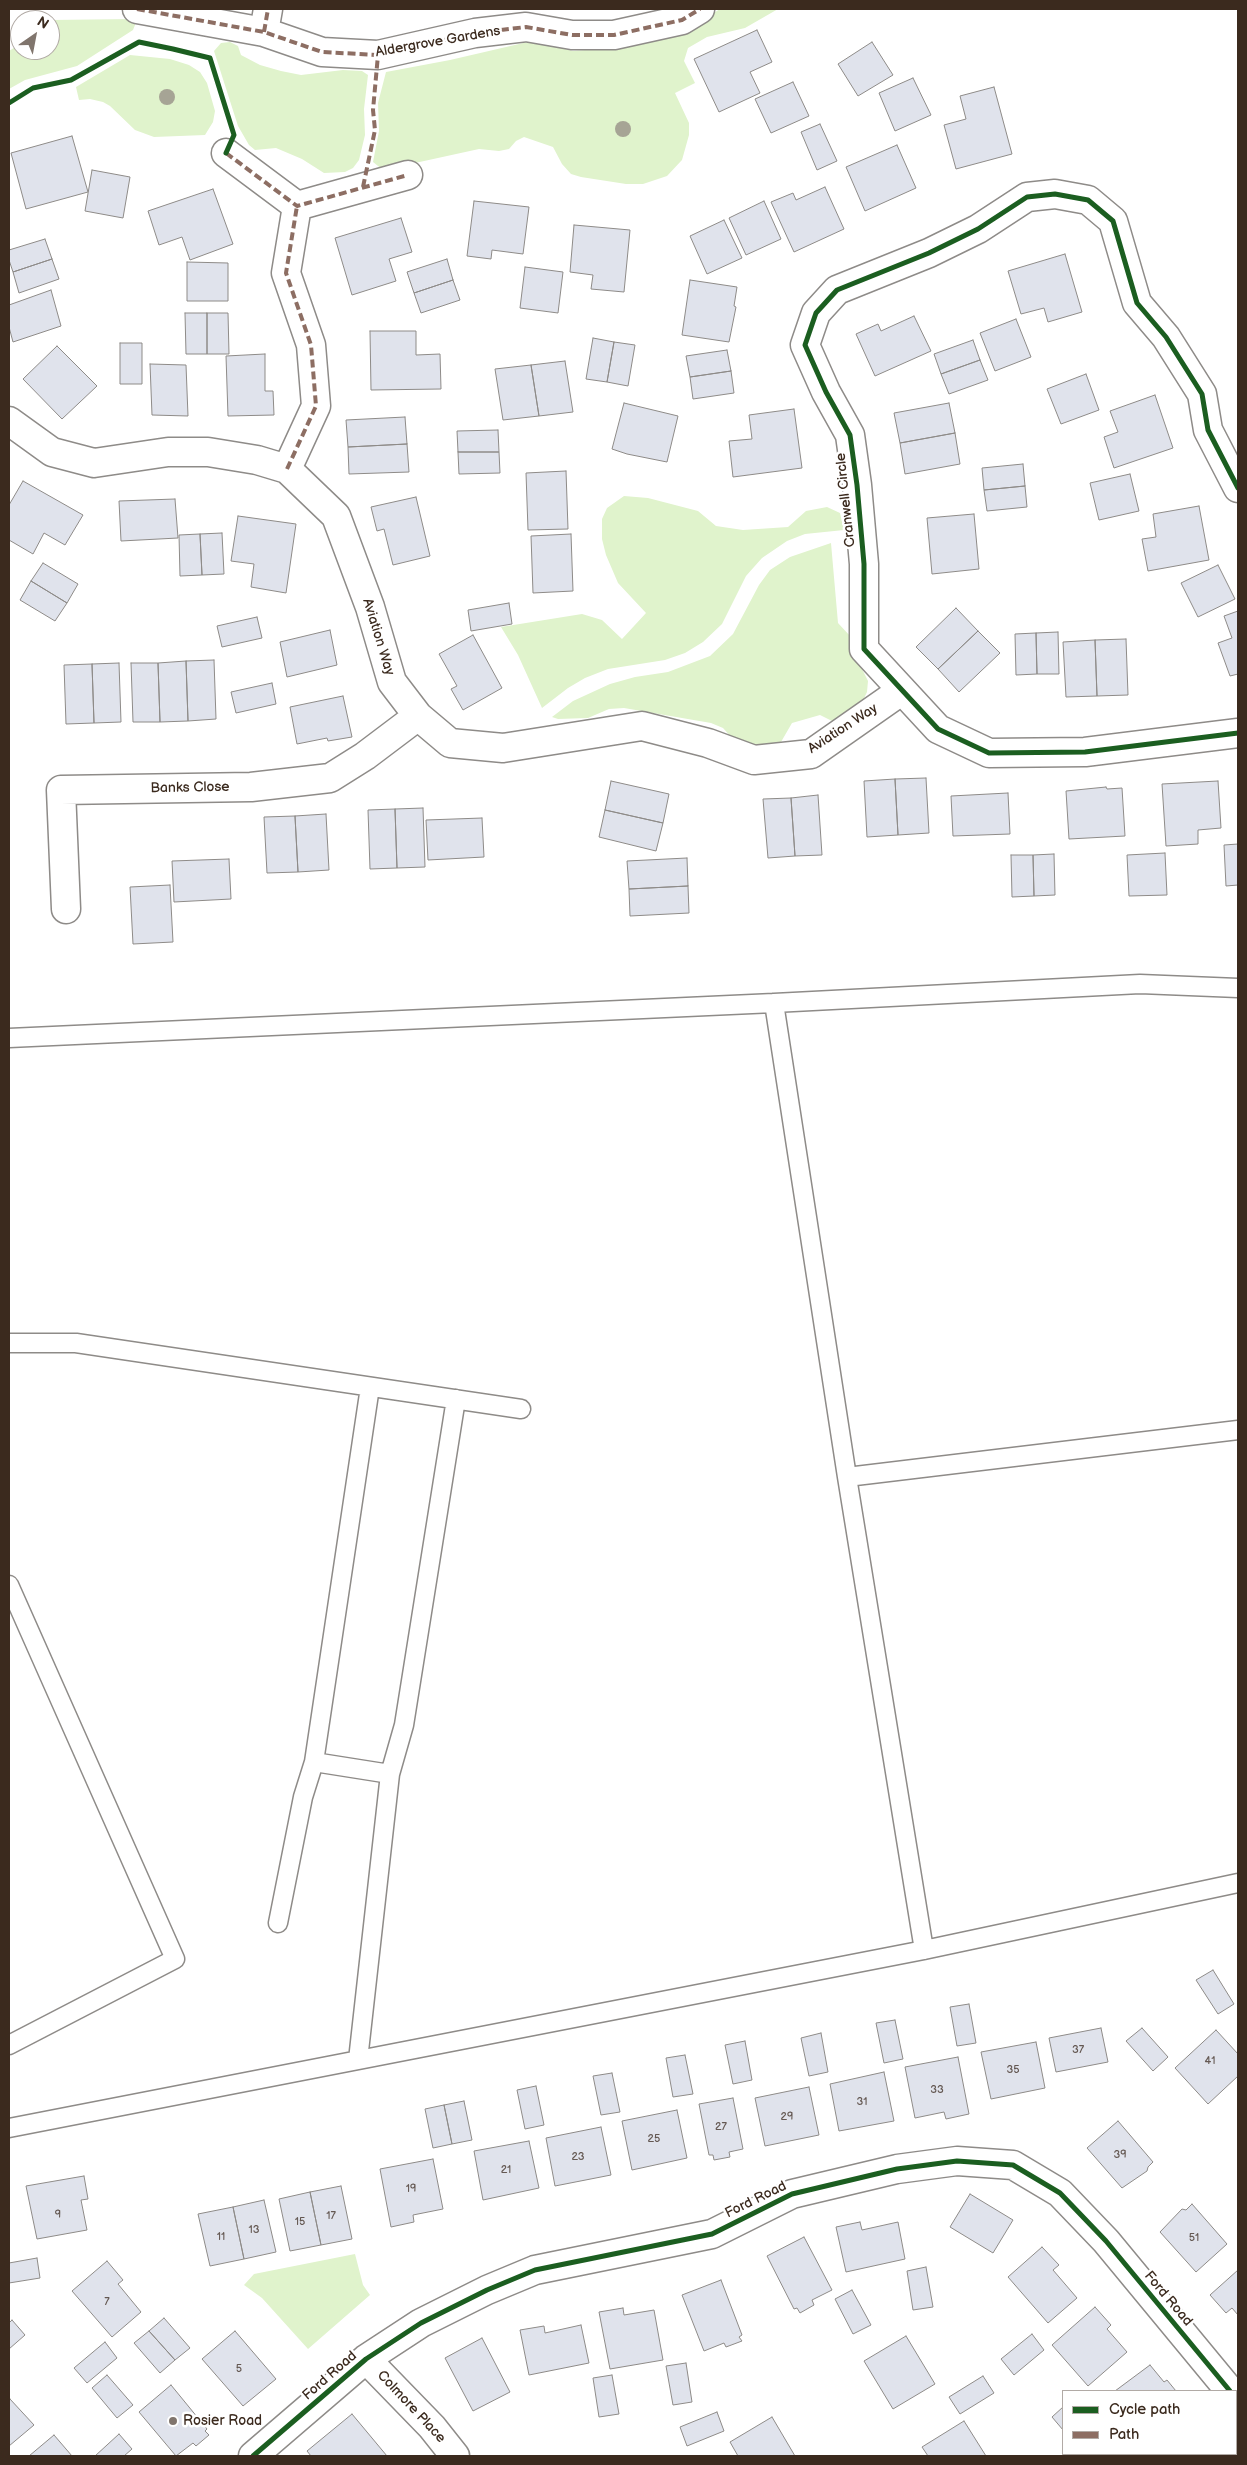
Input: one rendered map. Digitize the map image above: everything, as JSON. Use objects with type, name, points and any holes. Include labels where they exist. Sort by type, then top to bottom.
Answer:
[{"type":"street","name":"Aldergrove Gardens","points":[[136,9],[266,20],[322,52],[378,55],[475,33],[526,27],[572,35],[614,35],[682,20],[700,9]]},
{"type":"street","points":[[226,153],[297,206]]},
{"type":"street","points":[[297,206],[408,175]]},
{"type":"street","name":"Cranwell Circle","points":[[1238,488],[1208,430],[1202,394],[1166,337],[1137,303],[1113,221],[1088,200],[1055,194],[1027,197],[978,229],[929,253],[837,290],[816,313],[806,344],[826,392],[850,435],[857,485],[864,564],[864,649],[938,729],[989,753],[1085,752],[1238,733]]},
{"type":"street","points":[[287,469],[316,406],[311,345],[286,273],[297,206]]},
{"type":"street","name":"Aviation Way","points":[[9,423],[52,452],[94,463],[168,452],[208,452],[257,460],[287,469],[336,516],[370,607],[392,682],[418,716],[450,743],[503,748],[642,726],[708,743],[754,760],[811,754],[901,691]]},
{"type":"street","name":"Banks Close","points":[[66,909],[61,790],[251,787],[330,778],[365,756],[418,716]]},
{"type":"street","name":"Ford Road","points":[[253,2456],[366,2359],[421,2323],[487,2290],[534,2270],[712,2234],[792,2194],[897,2169],[957,2161],[1013,2164],[1060,2193],[1106,2241],[1229,2390]]},
{"type":"street","name":"Colmore Place","points":[[366,2359],[432,2427],[455,2456]]},
{"type":"lane","points":[[9,1038],[774,1003],[1140,984],[1238,988]]},
{"type":"lane","points":[[774,1003],[847,1477],[924,1950]]},
{"type":"lane","points":[[9,1343],[76,1344],[521,1409]]},
{"type":"lane","points":[[278,1923],[303,1797],[314,1762],[370,1387]]},
{"type":"lane","points":[[358,2060],[390,1774],[404,1725],[456,1399]]},
{"type":"lane","points":[[847,1477],[1238,1430]]},
{"type":"lane","points":[[9,1585],[175,1959],[9,2045]]},
{"type":"lane","points":[[314,1762],[390,1774]]},
{"type":"lane","points":[[9,2128],[924,1950],[1238,1883]]},
{"type":"green space","points":[[720,9],[778,9],[745,28],[707,37],[688,48],[684,61],[695,83],[675,93],[689,123],[689,135],[682,160],[667,176],[643,184],[626,184],[581,177],[571,174],[562,164],[553,147],[524,137],[516,141],[509,149],[499,151],[479,149],[383,170],[373,162],[379,131],[378,103],[386,72],[450,60],[532,41],[573,51],[622,47],[704,19]]},
{"type":"green space","points":[[134,19],[135,25],[133,30],[77,66],[25,80],[9,89],[10,50],[10,60],[60,60],[60,20]]},
{"type":"green space","points":[[230,42],[238,46],[241,55],[260,65],[281,71],[301,75],[343,70],[362,71],[368,75],[364,109],[365,135],[359,160],[353,168],[345,172],[324,173],[302,159],[276,148],[255,150],[249,145],[238,126],[214,51],[221,43]]},
{"type":"green space","points":[[130,55],[170,59],[189,65],[200,72],[207,83],[215,111],[213,122],[205,135],[154,137],[135,130],[110,106],[103,102],[90,99],[79,100],[76,87]]},
{"type":"green space","points":[[624,496],[648,498],[698,511],[716,526],[743,530],[788,527],[806,511],[827,507],[840,513],[844,530],[805,534],[787,541],[762,558],[746,576],[722,624],[703,642],[685,653],[665,660],[608,669],[585,678],[568,688],[542,708],[518,655],[501,627],[582,614],[602,620],[622,639],[646,613],[618,583],[606,555],[602,539],[602,519],[607,508]]},
{"type":"green space","points":[[831,543],[838,623],[851,637],[856,657],[868,681],[867,692],[858,711],[836,723],[820,715],[792,723],[781,742],[754,747],[732,738],[723,728],[711,723],[624,708],[609,709],[588,718],[558,719],[552,717],[573,701],[610,684],[635,677],[668,672],[710,656],[733,634],[759,585],[770,570],[790,557]]},
{"type":"green space","points":[[355,2254],[363,2285],[370,2295],[308,2349],[262,2298],[244,2285],[254,2274]]},
{"type":"building","points":[[757,30],[772,62],[750,72],[760,93],[719,112],[694,59]]},
{"type":"building","points":[[872,42],[893,75],[858,96],[838,64]]},
{"type":"building","points":[[913,78],[931,115],[895,131],[879,93]]},
{"type":"building","points":[[793,82],[809,116],[771,133],[755,99]]},
{"type":"building","points":[[994,87],[1012,154],[956,169],[944,125],[966,119],[960,96]]},
{"type":"building","points":[[820,124],[837,161],[817,170],[801,132]]},
{"type":"building","points":[[72,136],[88,192],[26,209],[11,153]]},
{"type":"building","points":[[897,145],[916,188],[865,211],[846,167]]},
{"type":"building","points":[[92,170],[130,177],[123,218],[85,211]]},
{"type":"building","points":[[825,187],[844,229],[794,252],[771,202],[793,193],[796,200]]},
{"type":"building","points":[[213,189],[233,244],[190,260],[182,237],[159,245],[148,211]]},
{"type":"building","points":[[474,201],[529,207],[523,254],[492,250],[491,259],[467,256]]},
{"type":"building","points":[[764,201],[781,239],[746,255],[729,218]]},
{"type":"building","points":[[401,218],[412,252],[389,259],[396,281],[352,295],[335,238]]},
{"type":"building","points":[[724,220],[742,258],[707,274],[690,236]]},
{"type":"building","points":[[574,225],[630,230],[624,292],[591,289],[593,275],[570,272]]},
{"type":"building","points":[[45,239],[52,259],[13,272],[9,260],[9,250]]},
{"type":"building","points":[[1065,254],[1082,312],[1048,322],[1044,308],[1021,314],[1008,271]]},
{"type":"building","points":[[52,259],[59,279],[19,293],[13,272]]},
{"type":"building","points":[[447,259],[453,280],[414,293],[407,272]]},
{"type":"building","points":[[187,262],[228,263],[228,301],[187,301]]},
{"type":"building","points":[[525,267],[563,272],[558,313],[520,308]]},
{"type":"building","points":[[453,280],[460,300],[421,313],[414,293]]},
{"type":"building","points":[[690,280],[737,287],[734,306],[736,307],[729,342],[682,335]]},
{"type":"building","points":[[51,290],[61,326],[13,342],[9,327],[9,305]]},
{"type":"building","points":[[185,313],[207,313],[207,354],[186,354]]},
{"type":"building","points":[[207,313],[228,313],[229,354],[207,354]]},
{"type":"building","points":[[914,316],[931,351],[875,376],[856,334],[878,324],[881,331]]},
{"type":"building","points":[[1016,319],[1031,357],[995,371],[980,333]]},
{"type":"building","points":[[370,331],[416,331],[416,355],[440,354],[441,389],[371,390]]},
{"type":"building","points":[[593,338],[614,342],[607,382],[586,379]]},
{"type":"building","points":[[973,340],[980,360],[941,374],[934,354]]},
{"type":"building","points":[[614,342],[635,345],[628,386],[607,382]]},
{"type":"building","points":[[120,343],[142,343],[142,384],[120,384]]},
{"type":"building","points":[[57,346],[97,386],[62,419],[23,379]]},
{"type":"building","points":[[727,350],[731,371],[690,377],[686,356]]},
{"type":"building","points":[[265,354],[265,391],[273,391],[274,415],[228,416],[226,356]]},
{"type":"building","points":[[980,360],[988,380],[949,394],[941,374]]},
{"type":"building","points":[[565,361],[573,412],[539,416],[531,365]]},
{"type":"building","points":[[150,364],[186,365],[188,416],[152,415]]},
{"type":"building","points":[[531,365],[539,416],[503,420],[495,369]]},
{"type":"building","points":[[731,371],[734,393],[693,399],[690,377]]},
{"type":"building","points":[[1086,374],[1099,410],[1061,424],[1047,389]]},
{"type":"building","points":[[1155,395],[1173,448],[1114,468],[1104,437],[1118,432],[1110,411]]},
{"type":"building","points":[[624,403],[678,416],[667,462],[612,449]]},
{"type":"building","points":[[949,403],[955,433],[900,443],[894,413]]},
{"type":"building","points":[[794,409],[802,468],[733,477],[729,441],[752,439],[749,415]]},
{"type":"building","points":[[405,417],[407,444],[348,447],[346,420]]},
{"type":"building","points":[[498,430],[499,452],[458,452],[457,431]]},
{"type":"building","points":[[955,433],[960,464],[905,474],[900,443]]},
{"type":"building","points":[[407,444],[409,472],[349,474],[348,447]]},
{"type":"building","points":[[458,452],[499,452],[500,473],[459,474]]},
{"type":"building","points":[[1023,464],[1025,486],[984,490],[982,468]]},
{"type":"building","points":[[566,471],[568,529],[528,530],[526,473]]},
{"type":"building","points":[[1130,474],[1139,511],[1099,520],[1090,483]]},
{"type":"building","points":[[23,481],[83,515],[65,545],[44,533],[33,554],[9,540],[9,505]]},
{"type":"building","points":[[1025,486],[1027,507],[987,511],[984,490]]},
{"type":"building","points":[[416,497],[430,556],[393,565],[384,529],[377,531],[371,507]]},
{"type":"building","points":[[175,499],[178,538],[121,541],[119,501]]},
{"type":"building","points":[[1199,506],[1209,560],[1148,571],[1142,539],[1156,537],[1153,514]]},
{"type":"building","points":[[974,514],[979,569],[932,574],[927,518]]},
{"type":"building","points":[[238,516],[296,524],[286,593],[251,587],[254,564],[231,561]]},
{"type":"building","points":[[222,533],[224,574],[202,575],[200,534]]},
{"type":"building","points":[[200,534],[202,575],[180,576],[179,535]]},
{"type":"building","points":[[571,534],[573,591],[533,593],[531,536]]},
{"type":"building","points":[[43,563],[78,584],[67,603],[31,581]]},
{"type":"building","points":[[1218,565],[1235,599],[1198,617],[1181,583]]},
{"type":"building","points":[[31,581],[67,603],[55,621],[20,600]]},
{"type":"building","points":[[509,603],[512,624],[471,631],[468,610]]},
{"type":"building","points":[[956,608],[978,631],[938,669],[916,647]]},
{"type":"building","points":[[1238,611],[1238,674],[1230,676],[1218,643],[1232,638],[1224,616]]},
{"type":"building","points":[[257,617],[262,638],[222,647],[217,626]]},
{"type":"building","points":[[330,630],[337,665],[287,677],[280,642]]},
{"type":"building","points":[[978,631],[1000,653],[959,692],[938,669]]},
{"type":"building","points":[[1058,632],[1059,674],[1037,674],[1036,633]]},
{"type":"building","points":[[1036,633],[1037,674],[1016,675],[1015,634]]},
{"type":"building","points":[[473,635],[502,688],[463,710],[451,689],[457,686],[439,654]]},
{"type":"building","points":[[1126,639],[1128,695],[1097,696],[1095,640]]},
{"type":"building","points":[[1095,640],[1097,696],[1066,697],[1063,642]]},
{"type":"building","points":[[214,660],[216,719],[188,721],[186,661]]},
{"type":"building","points":[[186,661],[188,721],[160,722],[158,663]]},
{"type":"building","points":[[119,663],[121,722],[94,723],[92,664]]},
{"type":"building","points":[[131,663],[158,663],[160,722],[133,722]]},
{"type":"building","points":[[92,664],[94,723],[66,724],[64,665]]},
{"type":"building","points":[[272,683],[276,704],[236,713],[231,692]]},
{"type":"building","points":[[343,696],[352,737],[328,741],[327,738],[297,744],[290,707]]},
{"type":"building","points":[[926,778],[929,833],[898,835],[895,779]]},
{"type":"building","points":[[895,779],[898,835],[867,837],[864,781]]},
{"type":"building","points":[[611,781],[669,794],[663,823],[605,810]]},
{"type":"building","points":[[1218,781],[1221,828],[1198,830],[1198,844],[1166,846],[1162,784]]},
{"type":"building","points":[[1106,787],[1107,789],[1122,788],[1125,836],[1069,839],[1066,791]]},
{"type":"building","points":[[1008,793],[1010,834],[953,836],[951,796]]},
{"type":"building","points":[[818,795],[822,855],[795,856],[791,798]]},
{"type":"building","points":[[791,798],[795,856],[768,858],[763,799]]},
{"type":"building","points":[[423,808],[425,867],[397,868],[395,809]]},
{"type":"building","points":[[395,809],[397,868],[370,869],[368,810]]},
{"type":"building","points":[[605,810],[663,823],[656,851],[599,837]]},
{"type":"building","points":[[326,814],[329,870],[298,872],[295,816]]},
{"type":"building","points":[[295,816],[298,872],[267,873],[264,817]]},
{"type":"building","points":[[482,818],[484,857],[428,860],[426,820]]},
{"type":"building","points":[[1238,844],[1238,885],[1226,886],[1224,845]]},
{"type":"building","points":[[1165,853],[1167,895],[1129,896],[1127,855]]},
{"type":"building","points":[[1054,854],[1055,895],[1034,896],[1033,855]]},
{"type":"building","points":[[1011,855],[1033,855],[1034,896],[1012,897]]},
{"type":"building","points":[[687,858],[688,886],[629,889],[627,861]]},
{"type":"building","points":[[229,859],[231,899],[174,902],[172,861]]},
{"type":"building","points":[[170,885],[173,942],[133,944],[130,887]]},
{"type":"building","points":[[688,886],[689,913],[630,916],[629,889]]},
{"type":"building","points":[[1213,1970],[1234,2004],[1218,2014],[1196,1980]]},
{"type":"building","points":[[969,2004],[976,2043],[957,2046],[950,2007]]},
{"type":"building","points":[[895,2020],[903,2059],[884,2063],[876,2023]]},
{"type":"building","points":[[1101,2028],[1108,2062],[1056,2072],[1049,2038]]},
{"type":"building","points":[[1142,2028],[1168,2057],[1153,2071],[1126,2041]]},
{"type":"building","points":[[1216,2030],[1238,2054],[1238,2076],[1208,2104],[1175,2068]]},
{"type":"building","points":[[821,2033],[828,2072],[809,2076],[801,2038]]},
{"type":"building","points":[[745,2041],[752,2080],[733,2084],[725,2045]]},
{"type":"building","points":[[1036,2042],[1045,2088],[991,2099],[981,2052]]},
{"type":"building","points":[[685,2055],[693,2094],[673,2097],[666,2058]]},
{"type":"building","points":[[958,2057],[969,2114],[946,2119],[944,2112],[915,2118],[905,2067]]},
{"type":"building","points":[[884,2072],[894,2121],[839,2131],[830,2084]]},
{"type":"building","points":[[612,2073],[620,2112],[601,2115],[593,2076]]},
{"type":"building","points":[[536,2086],[544,2125],[525,2129],[517,2090]]},
{"type":"building","points":[[809,2087],[819,2135],[765,2146],[755,2098]]},
{"type":"building","points":[[733,2098],[743,2149],[729,2152],[730,2157],[714,2160],[713,2155],[709,2155],[699,2104]]},
{"type":"building","points":[[464,2101],[472,2140],[452,2144],[444,2105]]},
{"type":"building","points":[[444,2105],[452,2144],[433,2148],[425,2109]]},
{"type":"building","points":[[677,2110],[687,2158],[632,2170],[622,2121]]},
{"type":"building","points":[[1118,2121],[1153,2162],[1147,2171],[1122,2188],[1087,2148]]},
{"type":"building","points":[[601,2127],[611,2175],[555,2186],[546,2138]]},
{"type":"building","points":[[529,2141],[539,2188],[483,2200],[474,2151]]},
{"type":"building","points":[[433,2159],[443,2209],[413,2215],[414,2222],[391,2227],[380,2169]]},
{"type":"building","points":[[84,2176],[88,2199],[81,2200],[87,2230],[37,2239],[26,2186]]},
{"type":"building","points":[[341,2186],[352,2239],[321,2245],[310,2192]]},
{"type":"building","points":[[310,2192],[321,2245],[290,2251],[279,2199]]},
{"type":"building","points":[[970,2194],[1013,2220],[993,2253],[950,2227]]},
{"type":"building","points":[[264,2200],[276,2252],[244,2259],[233,2207]]},
{"type":"building","points":[[1192,2204],[1227,2244],[1196,2272],[1160,2232],[1182,2209],[1186,2210]]},
{"type":"building","points":[[233,2207],[244,2259],[210,2266],[198,2214]]},
{"type":"building","points":[[860,2222],[862,2230],[898,2222],[905,2259],[846,2272],[836,2227]]},
{"type":"building","points":[[804,2237],[832,2290],[812,2300],[814,2305],[800,2313],[797,2308],[794,2309],[767,2256]]},
{"type":"building","points":[[1042,2247],[1059,2265],[1053,2270],[1077,2298],[1048,2323],[1008,2277]]},
{"type":"building","points":[[37,2258],[40,2278],[9,2283],[9,2263]]},
{"type":"building","points":[[107,2261],[123,2280],[118,2284],[141,2312],[112,2337],[72,2291]]},
{"type":"building","points":[[926,2267],[933,2307],[913,2310],[907,2271]]},
{"type":"building","points":[[1238,2270],[1238,2315],[1232,2308],[1226,2313],[1210,2295]]},
{"type":"building","points":[[721,2280],[742,2335],[739,2337],[742,2341],[726,2347],[724,2343],[704,2351],[682,2295]]},
{"type":"building","points":[[852,2290],[871,2325],[853,2334],[835,2299]]},
{"type":"building","points":[[1095,2307],[1111,2325],[1107,2329],[1127,2352],[1088,2386],[1052,2345]]},
{"type":"building","points":[[623,2308],[624,2315],[654,2310],[663,2360],[610,2369],[599,2312]]},
{"type":"building","points":[[164,2318],[190,2348],[175,2360],[149,2331]]},
{"type":"building","points":[[12,2320],[25,2335],[9,2349],[9,2323]]},
{"type":"building","points":[[581,2325],[589,2363],[529,2375],[520,2330],[544,2326],[545,2333]]},
{"type":"building","points":[[149,2331],[175,2360],[160,2373],[134,2343]]},
{"type":"building","points":[[235,2331],[276,2379],[243,2406],[202,2359]]},
{"type":"building","points":[[1032,2334],[1044,2350],[1014,2375],[1001,2359]]},
{"type":"building","points":[[906,2336],[935,2384],[893,2409],[864,2361]]},
{"type":"building","points":[[482,2338],[510,2392],[473,2411],[445,2358]]},
{"type":"building","points":[[105,2342],[117,2358],[87,2383],[74,2368]]},
{"type":"building","points":[[686,2363],[692,2402],[673,2405],[666,2366]]},
{"type":"building","points":[[1150,2365],[1164,2382],[1167,2380],[1175,2390],[1116,2390]]},
{"type":"building","points":[[107,2375],[133,2405],[117,2418],[92,2388]]},
{"type":"building","points":[[612,2375],[619,2414],[599,2417],[593,2378]]},
{"type":"building","points":[[983,2376],[994,2393],[960,2414],[949,2397]]},
{"type":"building","name":"Rosier Road","points":[[171,2385],[207,2429],[205,2431],[209,2435],[196,2446],[193,2443],[176,2456],[139,2412]]},
{"type":"building","points":[[9,2400],[34,2425],[9,2446]]},
{"type":"building","points":[[1062,2408],[1062,2429],[1052,2417]]},
{"type":"building","points":[[717,2412],[724,2431],[687,2446],[680,2427]]},
{"type":"building","points":[[352,2414],[387,2456],[311,2456],[307,2451]]},
{"type":"building","points":[[772,2417],[795,2456],[738,2456],[730,2442]]},
{"type":"building","points":[[964,2421],[986,2456],[928,2456],[922,2447]]},
{"type":"building","points":[[119,2434],[132,2449],[124,2456],[95,2456]]},
{"type":"building","points":[[54,2435],[72,2456],[29,2456]]},
{"type":"building","points":[[1130,2455],[1131,2456],[1099,2456]]},
{"type":"marked path","points":[[137,9],[264,32],[322,52],[378,55],[475,33],[526,27],[572,35],[614,35],[682,20],[700,9]]},
{"type":"marked path","points":[[264,32],[268,9]]},
{"type":"marked path","points":[[363,187],[375,130],[373,110],[378,55]]},
{"type":"marked path","points":[[226,153],[297,206],[408,175]]},
{"type":"marked path","points":[[287,469],[316,406],[311,345],[286,273],[297,206]]},
{"type":"cycle path","points":[[9,103],[33,88],[71,80],[139,42],[173,49],[210,58],[234,135],[226,153]]},
{"type":"cycle path","points":[[1238,488],[1208,430],[1202,394],[1166,337],[1137,303],[1113,221],[1088,200],[1055,194],[1027,197],[978,229],[929,253],[837,290],[816,313],[805,345],[826,392],[850,435],[857,485],[864,564],[864,649],[938,729],[989,753],[1085,752],[1238,733]]},
{"type":"cycle path","points":[[253,2456],[366,2359],[421,2323],[487,2290],[535,2270],[712,2234],[792,2194],[897,2169],[957,2161],[1013,2165],[1060,2193],[1106,2241],[1229,2390]]},
{"type":"place","name":"Rosier Road","points":[[173,2421]]}]
